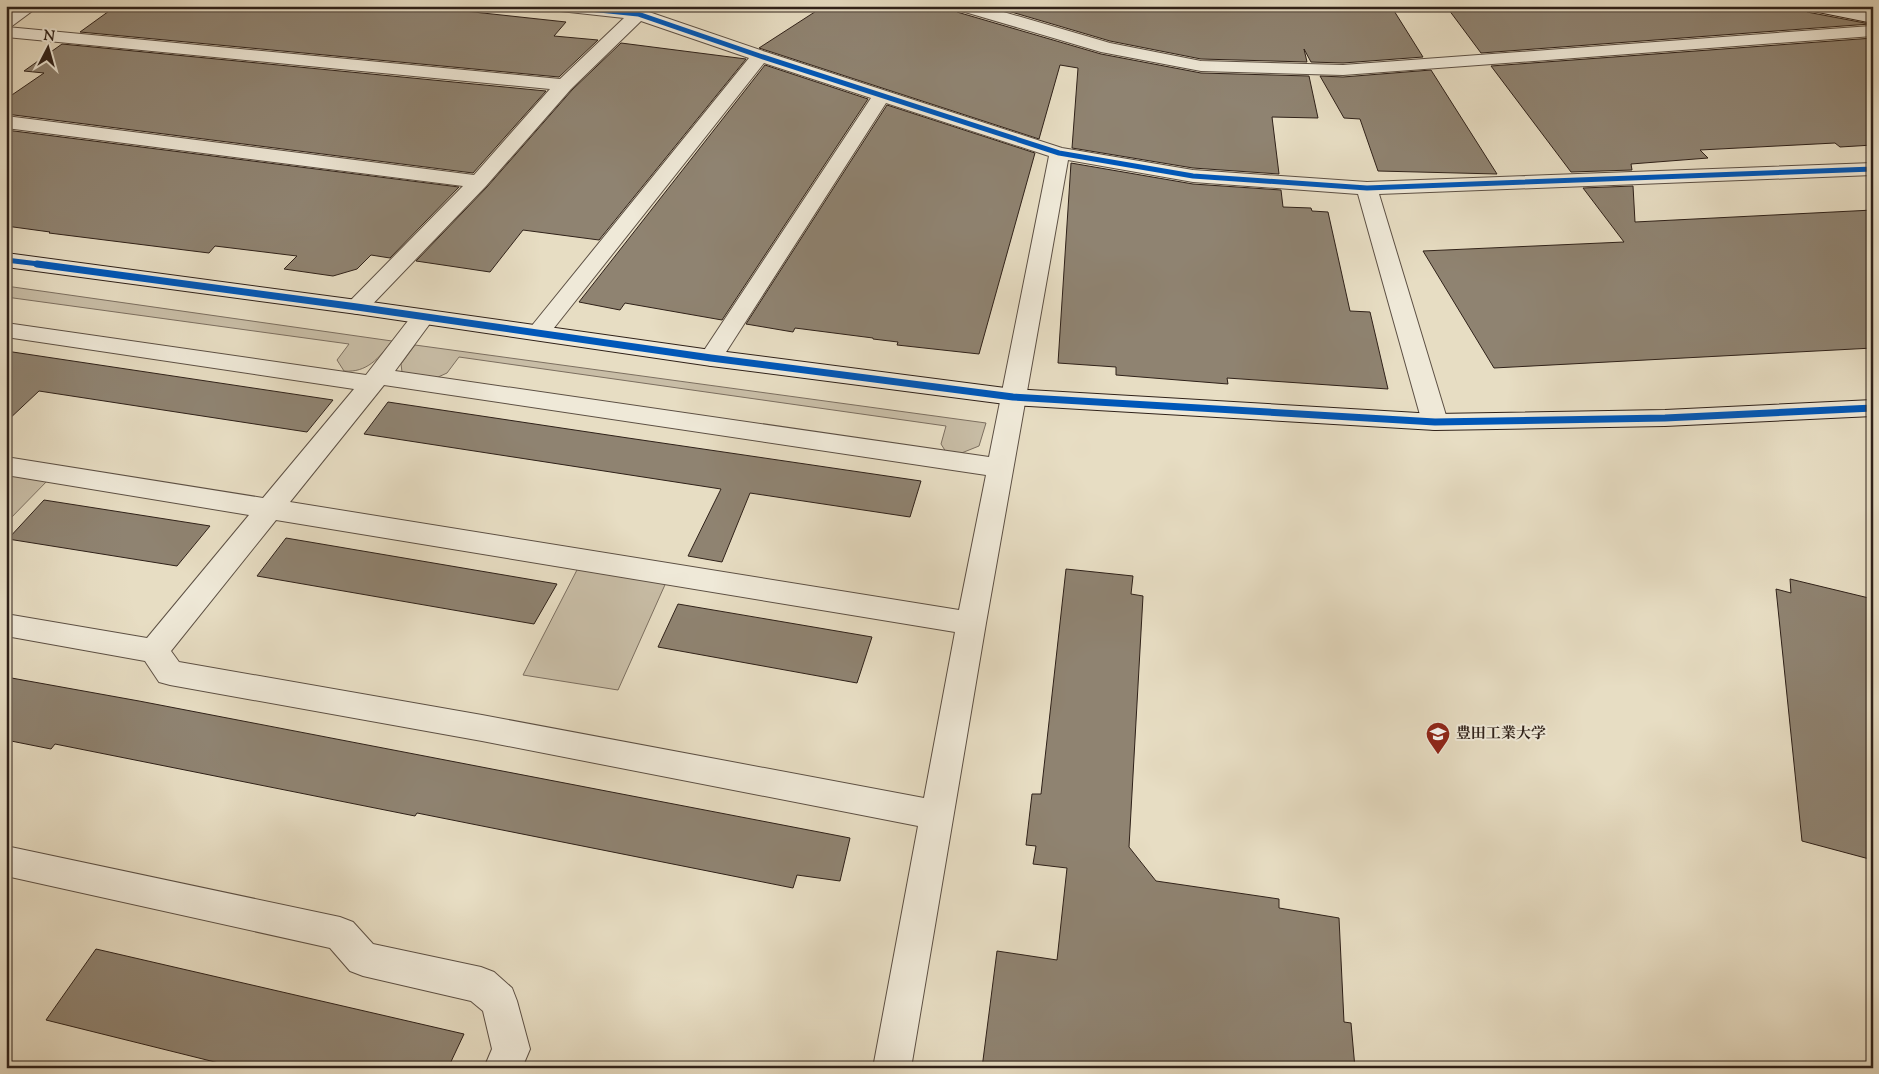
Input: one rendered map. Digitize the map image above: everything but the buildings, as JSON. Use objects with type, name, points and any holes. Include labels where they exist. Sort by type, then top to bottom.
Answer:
[{"type":"street","points":[[6,22],[31,6]]},
{"type":"street","points":[[560,6],[642,10],[760,56],[1059,153],[1194,176],[1368,188],[1873,169]]},
{"type":"street","points":[[964,6],[997,10],[1107,48],[1201,66],[1343,70],[1869,24]]},
{"type":"street","points":[[1813,6],[1869,24]]},
{"type":"street","points":[[357,307],[479,182],[564,85],[642,10]]},
{"type":"street","points":[[6,32],[564,85]]},
{"type":"street","points":[[538,333],[760,56]]},
{"type":"street","points":[[711,358],[882,95]]},
{"type":"street","points":[[6,122],[479,182]]},
{"type":"street","points":[[892,1068],[971,623],[1059,153]]},
{"type":"street","points":[[1368,188],[1434,422]]},
{"type":"street","points":[[6,260],[357,307],[422,318],[711,358],[1013,397],[1434,422],[1665,418],[1873,408]]},
{"type":"street","points":[[154,651],[422,318]]},
{"type":"street","points":[[6,330],[374,379],[1000,468]]},
{"type":"street","points":[[6,466],[971,623]]},
{"type":"street","points":[[6,624],[154,651],[170,673],[482,728],[937,815]]},
{"type":"street","points":[[6,861],[340,934],[363,959],[481,985],[499,1001],[510,1050],[504,1068]]},
{"type":"shaded area","points":[[6,286],[392,341],[366,367],[359,370],[344,371],[337,360],[349,344],[6,297]]},
{"type":"shaded area","points":[[415,345],[986,423],[979,446],[959,454],[946,452],[941,444],[946,426],[459,357],[447,373],[436,378],[402,372],[401,364]]},
{"type":"shaded area","points":[[6,471],[50,478],[6,523]]},
{"type":"shaded area","points":[[579,566],[668,578],[618,690],[523,675]]},
{"type":"cycle path","points":[[560,6],[638,14],[760,56],[1059,153],[1193,176],[1367,188],[1873,169]]},
{"type":"cycle path","points":[[6,260],[357,307],[711,358],[1013,397],[1435,422],[1665,418],[1873,408]]},
{"type":"place","name":"豊田工業大学","points":[[1438,755]]}]
